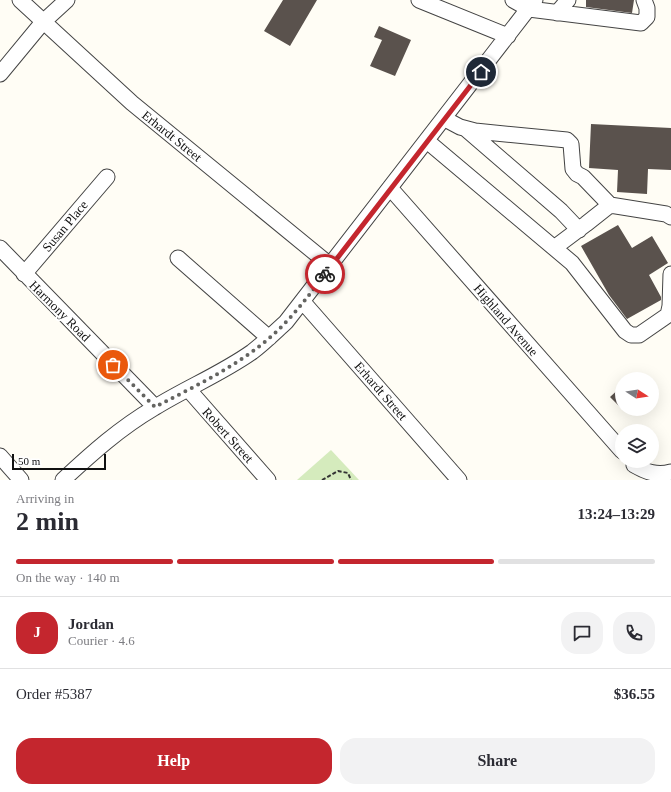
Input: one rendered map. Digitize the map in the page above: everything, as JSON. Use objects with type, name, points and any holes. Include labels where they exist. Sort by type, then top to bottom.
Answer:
[{"type":"street","name":"Erhardt Street","points":[[20,0],[132,103],[331,266]]},
{"type":"street","points":[[0,74],[43,22],[67,0]]},
{"type":"street","points":[[419,0],[508,36]]},
{"type":"street","points":[[513,0],[557,13],[641,23],[647,17],[647,8],[644,0]]},
{"type":"street","points":[[557,13],[568,0]]},
{"type":"street","points":[[63,480],[101,445],[124,427],[155,407],[188,390],[240,359],[270,338],[286,322],[391,189],[532,5]]},
{"type":"street","points":[[444,119],[466,129],[561,211],[579,230]]},
{"type":"street","points":[[466,129],[567,140],[571,144],[573,169],[610,204],[671,216]]},
{"type":"street","points":[[427,141],[572,263],[625,330],[631,335],[639,335],[668,315],[670,306],[671,274]]},
{"type":"street","name":"Susan Place","points":[[24,274],[106,177]]},
{"type":"street","name":"Highland Avenue","points":[[391,189],[615,443]]},
{"type":"street","points":[[554,248],[579,230],[610,204]]},
{"type":"street","name":"Harmony Road","points":[[0,248],[155,407]]},
{"type":"street","points":[[178,258],[270,338]]},
{"type":"street","name":"Erhardt Street","points":[[303,302],[459,480]]},
{"type":"street","name":"Robert Street","points":[[188,390],[268,480]]},
{"type":"street","points":[[0,456],[21,480]]},
{"type":"street","points":[[636,468],[644,480]]},
{"type":"street","points":[[642,468],[653,474],[671,472]]},
{"type":"path","points":[[322,480],[338,471],[348,473],[351,480]]},
{"type":"green space","points":[[331,450],[359,480],[297,480]]},
{"type":"building","points":[[283,0],[317,0],[290,46],[264,31]]},
{"type":"building","points":[[586,0],[634,0],[632,13],[586,7]]},
{"type":"building","points":[[379,26],[411,40],[395,76],[370,66],[382,40],[374,37]]},
{"type":"building","points":[[591,124],[671,128],[671,170],[648,169],[647,194],[617,192],[618,170],[589,168]]},
{"type":"building","points":[[618,225],[632,248],[652,236],[668,263],[649,275],[661,297],[661,300],[627,319],[609,295],[581,246]]},
{"type":"building","points":[[615,392],[615,402],[610,397]]},
{"type":"way so far","points":[[113,365],[155,407],[188,390],[234,363],[252,352],[270,338],[286,322],[325,274]]},
{"type":"route","points":[[325,274],[481,72]]}]
